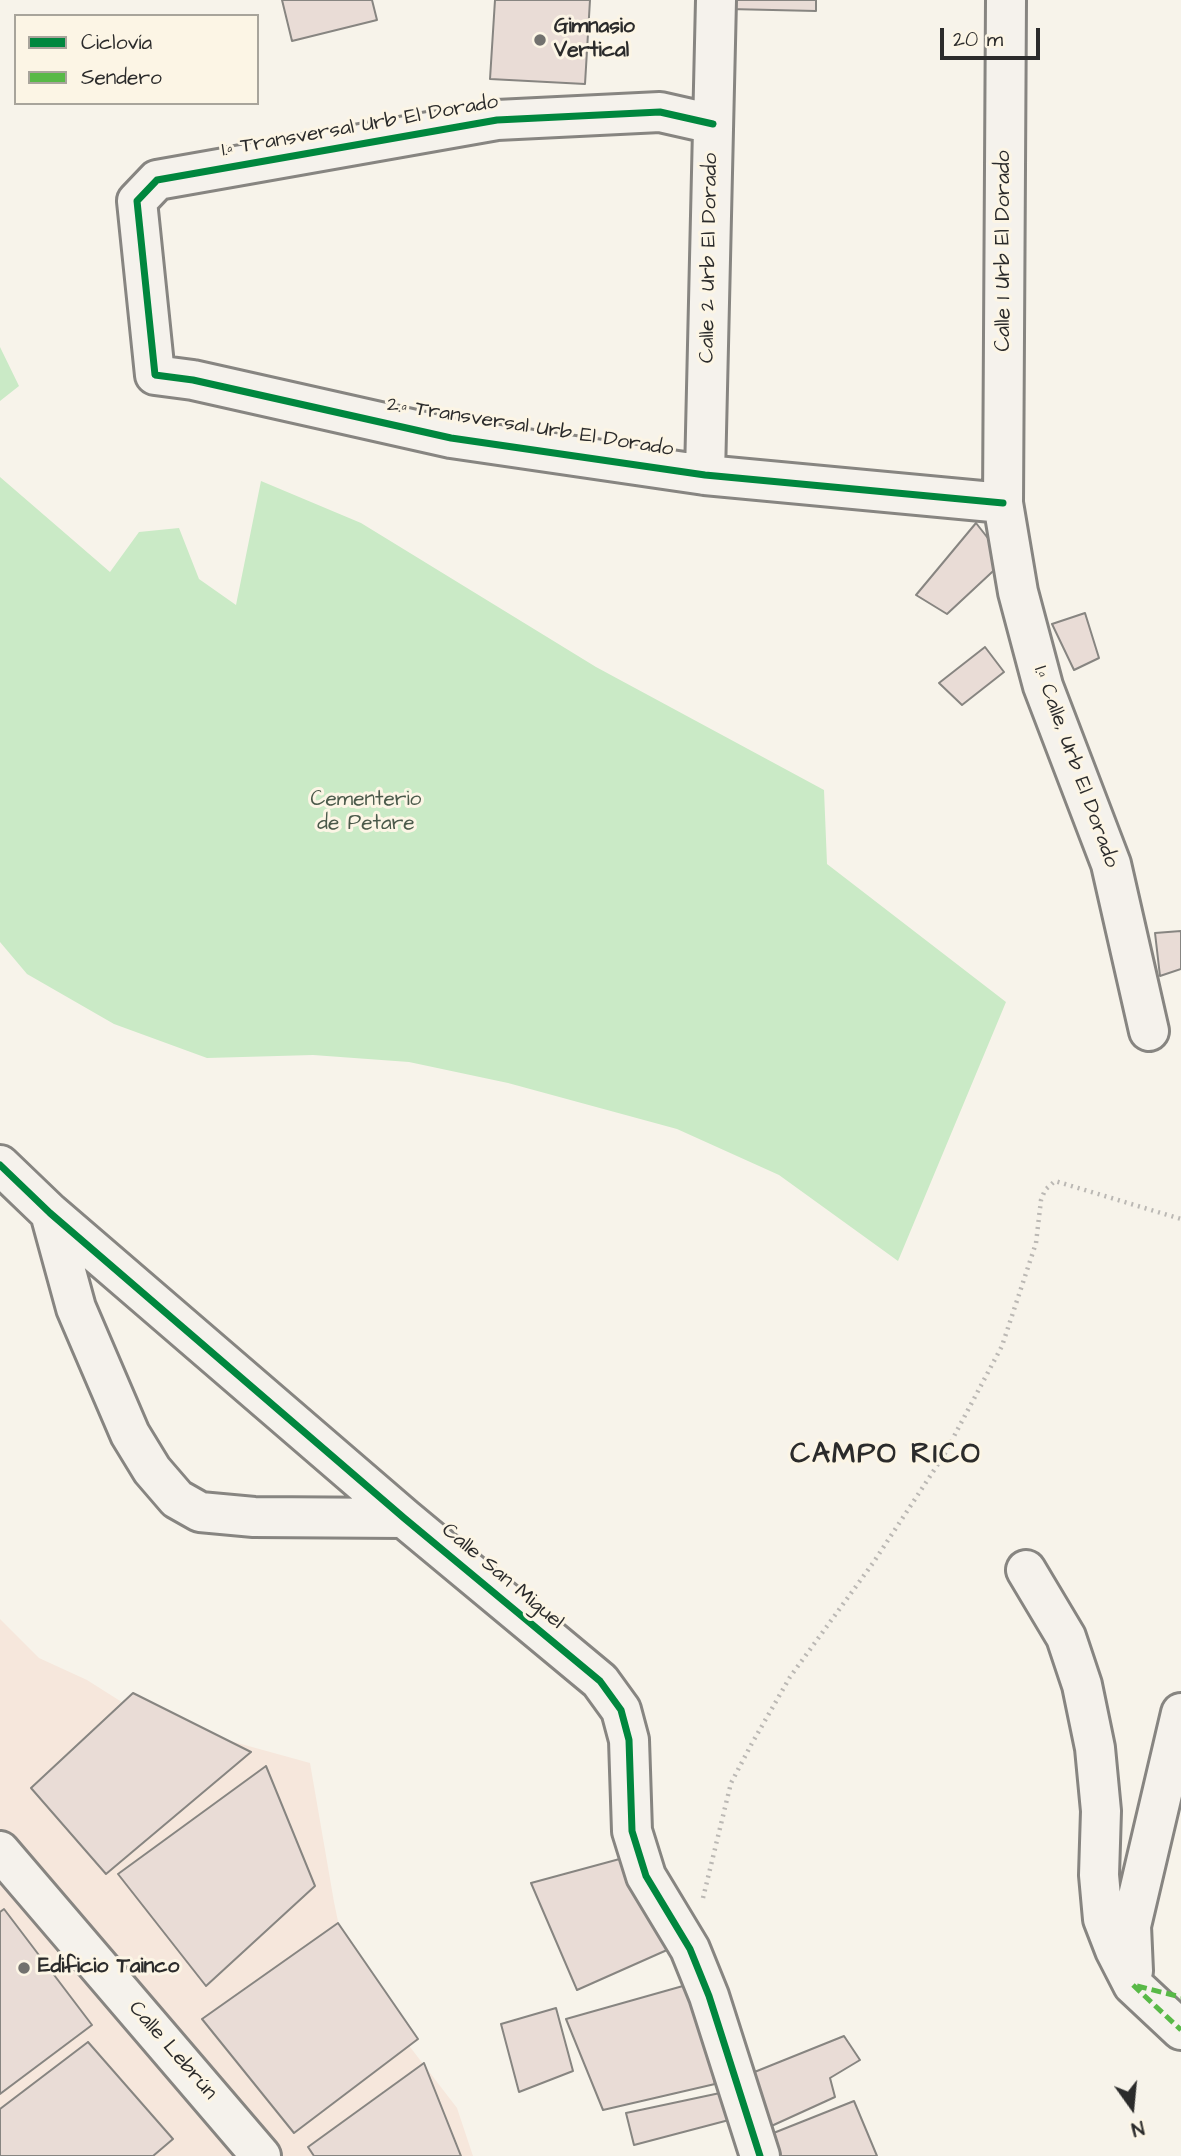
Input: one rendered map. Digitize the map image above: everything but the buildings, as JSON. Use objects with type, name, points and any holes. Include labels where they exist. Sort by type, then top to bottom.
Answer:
[{"type":"street","name":"Calle 2 Urb El Dorado","points":[[705,475],[716,0]]},
{"type":"street","name":"Calle 1 Urb El Dorado","points":[[1003,503],[1006,0]]},
{"type":"street","name":"1.ª Transversal Urb El Dorado","points":[[180,176],[496,120],[660,112],[713,124]]},
{"type":"street","name":"2.ª Transversal Urb El Dorado","points":[[180,176],[157,180],[137,201],[155,375],[193,380],[451,438],[705,475],[1003,503]]},
{"type":"street","name":"1.ª Calle, Urb El Dorado","points":[[1003,503],[1025,619],[1044,686],[1111,863],[1149,1031]]},
{"type":"street","name":"Calle San Miguel","points":[[0,1165],[50,1213],[404,1518],[600,1681],[621,1710],[629,1740],[632,1831],[646,1876],[690,1949],[709,1996],[760,2156]]},
{"type":"street","points":[[50,1213],[76,1308],[130,1434],[152,1470],[177,1499],[201,1513],[254,1517],[404,1518]]},
{"type":"street","points":[[1026,1570],[1066,1637],[1082,1685],[1097,1760],[1101,1811],[1099,1875],[1103,1919],[1133,1985],[1181,2030]]},
{"type":"street","points":[[1133,1985],[1131,1926],[1181,1713]]},
{"type":"street","name":"Calle Lebrún","points":[[0,1851],[261,2156]]},
{"type":"street","points":[[1133,1985],[1181,1997]]},
{"type":"path","points":[[690,1949],[731,1783],[790,1677],[873,1563],[943,1455],[1002,1346],[1036,1242],[1041,1200],[1045,1190],[1055,1181],[1181,1219]]},
{"type":"shaded area","points":[[0,1619],[39,1658],[87,1680],[147,1718],[310,1763],[347,1965],[457,2108],[473,2156],[0,2156]]},
{"type":"green space","points":[[0,347],[19,386],[0,401]]},
{"type":"green space","name":"Cementerio de Petare","points":[[0,477],[110,572],[139,532],[179,528],[199,579],[236,605],[261,481],[361,523],[596,667],[824,790],[827,864],[1006,1002],[898,1261],[779,1175],[677,1129],[508,1083],[409,1062],[313,1055],[207,1058],[114,1024],[27,974],[0,942]]},
{"type":"marked path","points":[[1133,1985],[1181,2030]]},
{"type":"marked path","points":[[1137,1986],[1181,1997]]},
{"type":"cycle path","points":[[713,124],[660,112],[497,120],[157,180],[137,201],[155,375],[193,380],[451,438],[705,475],[1003,503]]},
{"type":"cycle path","points":[[0,1165],[50,1213],[404,1518],[600,1681],[621,1710],[629,1740],[632,1831],[646,1876],[690,1949],[709,1996],[760,2156]]},
{"type":"place","name":"Gimnasio Vertical","points":[[540,40]]},
{"type":"place","name":"Edificio Tainco","points":[[24,1968]]},
{"type":"district","name":"CAMPO RICO","points":[[886,1456]]}]
